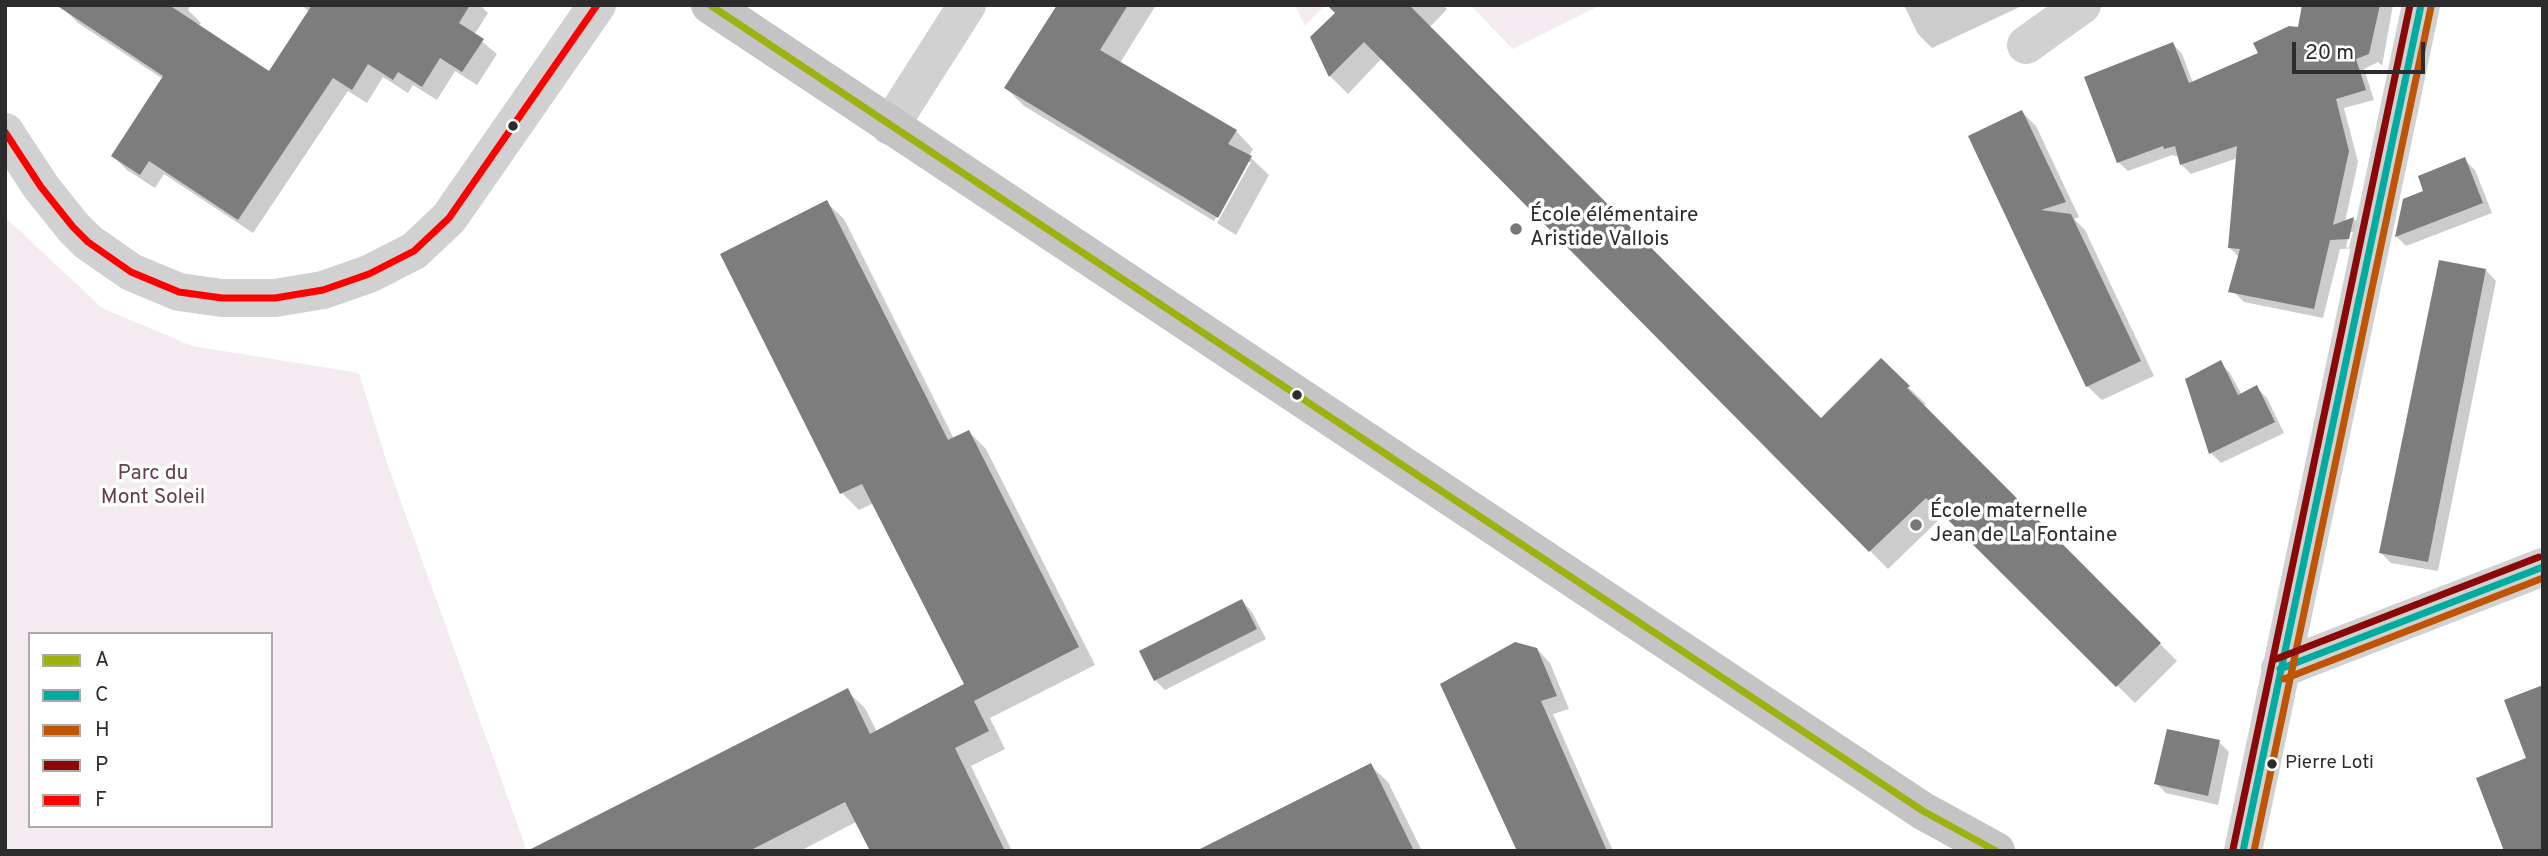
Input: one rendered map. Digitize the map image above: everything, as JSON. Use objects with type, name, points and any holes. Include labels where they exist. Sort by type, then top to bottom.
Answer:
[{"type":"main road","points":[[710,5],[1923,811],[1996,851]]},
{"type":"main road","points":[[1923,811],[1965,851]]},
{"type":"street","points":[[5,132],[58,209],[88,242],[131,272],[179,292],[222,298],[275,298],[323,290],[369,274],[414,251],[449,218],[597,5]]},
{"type":"street","points":[[890,126],[967,5]]},
{"type":"street","points":[[2026,44],[2082,5]]},
{"type":"street","points":[[2242,841],[2421,5]]},
{"type":"street","points":[[2280,669],[2543,567]]},
{"type":"green space","points":[[1295,5],[1325,5],[1305,26]]},
{"type":"green space","points":[[1470,5],[1601,5],[1513,49]]},
{"type":"green space","name":"Parc du Mont Soleil","points":[[5,217],[102,308],[192,346],[359,373],[387,463],[527,851],[5,851]]},
{"type":"building","points":[[56,5],[169,5],[269,71],[312,5],[470,5],[459,23],[484,39],[462,72],[440,58],[422,87],[398,72],[393,80],[368,64],[352,90],[333,78],[238,220],[149,161],[140,175],[111,156],[163,76]]},
{"type":"building","points":[[1057,5],[1128,5],[1100,50],[1237,130],[1228,144],[1252,156],[1218,218],[1004,88]]},
{"type":"building","points":[[1327,5],[1409,5],[1821,418],[1881,358],[1910,386],[1907,388],[2161,643],[2116,687],[1926,498],[1869,552],[1364,42],[1329,77],[1310,37],[1335,13]]},
{"type":"building","points":[[2302,5],[2380,5],[2369,54],[2356,59],[2366,90],[2336,99],[2349,151],[2333,225],[2354,217],[2349,239],[2330,240],[2314,309],[2228,292],[2240,249],[2228,248],[2237,146],[2180,165],[2175,146],[2164,149],[2163,146],[2117,163],[2084,77],[2173,42],[2189,83],[2258,53],[2253,43],[2289,26],[2298,27]]},
{"type":"building","points":[[2022,110],[2066,202],[2041,210],[2071,214],[2141,361],[2086,387],[1968,136]]},
{"type":"building","points":[[2465,157],[2483,203],[2395,237],[2403,199],[2423,191],[2418,176]]},
{"type":"building","points":[[827,200],[948,440],[969,430],[1079,647],[974,701],[989,731],[955,748],[1005,851],[870,851],[845,802],[749,851],[527,851],[848,688],[870,734],[964,684],[862,484],[840,494],[720,254]]},
{"type":"building","points":[[2439,260],[2486,269],[2428,562],[2379,553]]},
{"type":"building","points":[[2221,360],[2238,395],[2257,385],[2275,422],[2209,454],[2185,379]]},
{"type":"building","points":[[1242,599],[1257,629],[1154,681],[1139,651]]},
{"type":"building","points":[[1515,642],[1537,648],[1557,696],[1541,701],[1607,851],[1517,851],[1440,684]]},
{"type":"building","points":[[2543,685],[2543,851],[2504,851],[2476,778],[2526,758],[2504,700]]},
{"type":"building","points":[[2167,729],[2220,740],[2208,796],[2154,784]]},
{"type":"building","points":[[1371,763],[1414,851],[1196,851]]},
{"type":"transit line","name":"F","points":[[5,132],[41,187],[73,227],[88,242],[131,272],[179,292],[222,298],[275,298],[323,290],[369,274],[414,251],[449,218],[597,5]]},
{"type":"transit line","name":"A","points":[[710,5],[1923,811],[1996,851]]},
{"type":"transit line","name":"P","points":[[2233,849],[2410,5]]},
{"type":"transit line","name":"C","points":[[2243,851],[2421,5]]},
{"type":"transit line","name":"H","points":[[2254,851],[2431,7]]},
{"type":"transit line","name":"P","points":[[2276,659],[2539,557]]},
{"type":"transit line","name":"C","points":[[2280,669],[2543,567]]},
{"type":"transit line","name":"H","points":[[2284,679],[2543,578]]},
{"type":"place","name":"École élémentaire Aristide Vallois","points":[[1516,229]]},
{"type":"place","name":"École maternelle Jean de La Fontaine","points":[[1916,525]]},
{"type":"place","name":"Pierre Loti","points":[[2272,764]]}]
